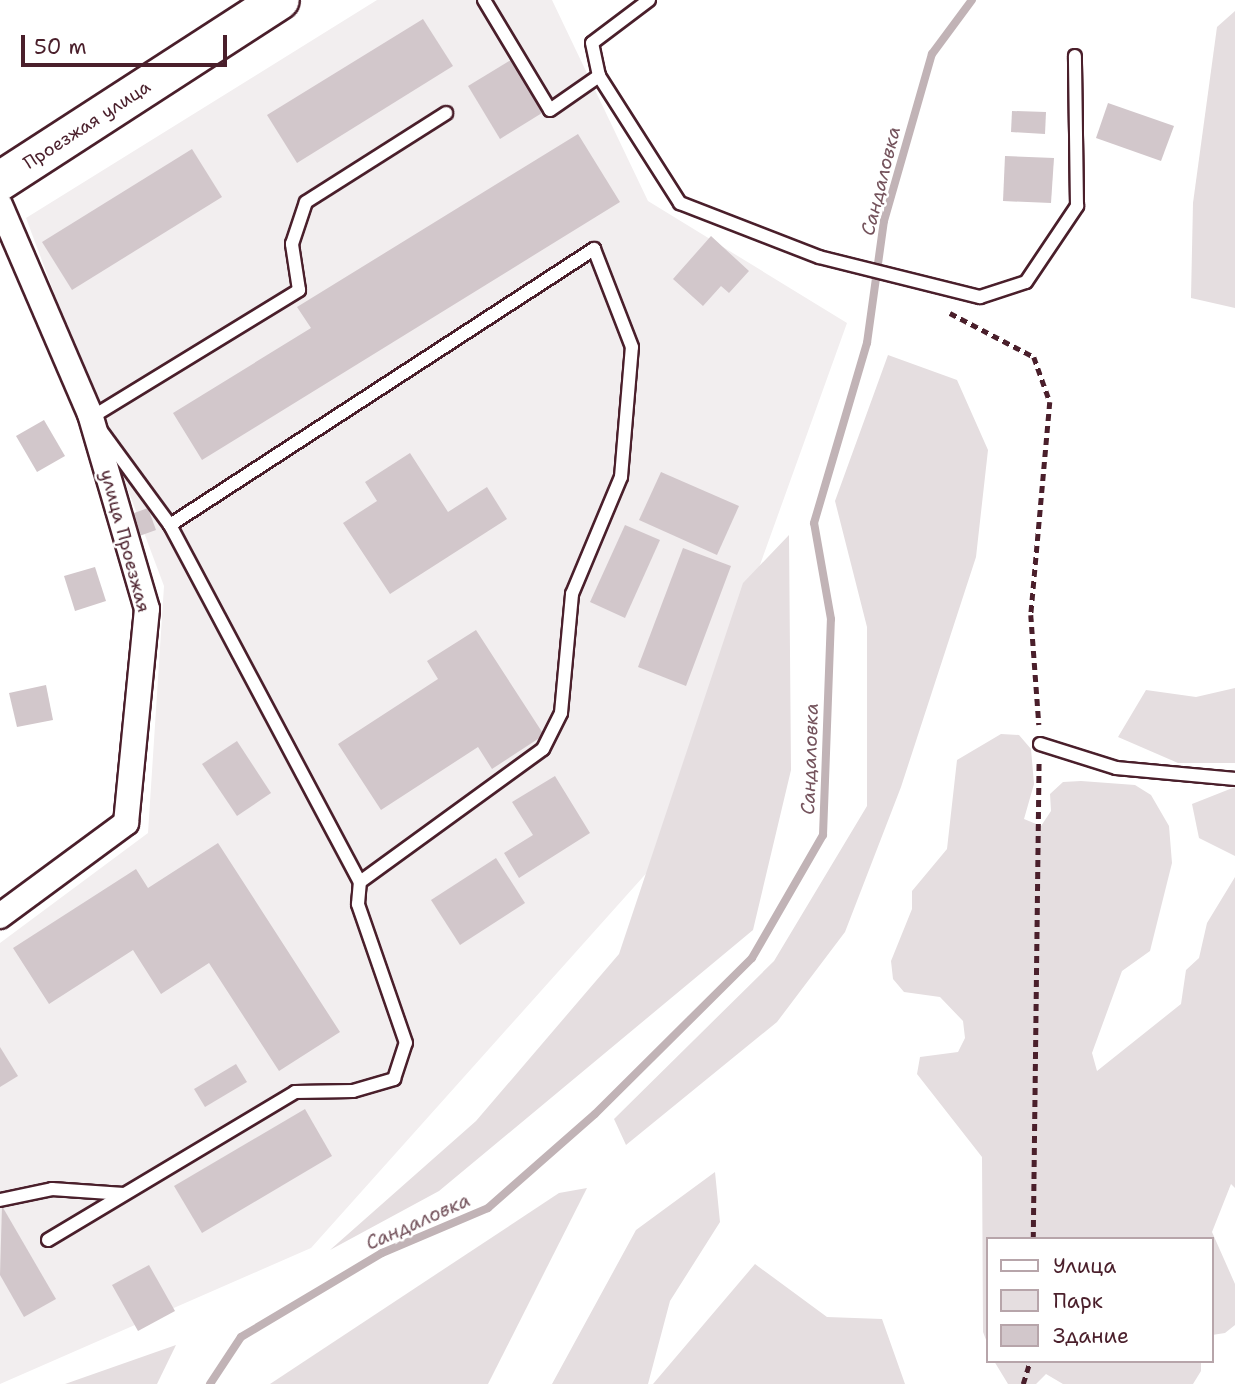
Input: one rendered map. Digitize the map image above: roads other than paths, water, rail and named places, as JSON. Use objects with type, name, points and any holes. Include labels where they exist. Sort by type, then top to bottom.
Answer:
[{"type":"main road","name":"Проезжая улица","points":[[0,181],[280,0]]},
{"type":"street","name":"улица Проезжая","points":[[0,205],[90,414],[147,609],[126,823],[0,915]]},
{"type":"lane","points":[[484,0],[550,110],[599,76]]},
{"type":"lane","points":[[649,0],[592,43],[599,76],[680,203],[819,257],[979,297],[1026,282],[1077,206],[1075,56]]},
{"type":"lane","points":[[48,1240],[295,1092],[353,1091],[394,1079],[406,1043],[358,904],[360,882],[170,525],[90,414],[299,290],[292,244],[306,202],[446,113]]},
{"type":"lane","points":[[170,525],[594,249],[632,347],[621,477],[572,594],[561,713],[543,749],[360,882]]},
{"type":"lane","points":[[1040,744],[1116,768],[1235,779]]},
{"type":"lane","points":[[0,1200],[52,1189],[126,1195]]},
{"type":"waterway","name":"Сандаловка","points":[[210,1384],[241,1337],[382,1253],[488,1208],[595,1114],[752,958],[823,835],[831,619],[814,523],[867,343],[884,221],[932,54],[972,0]]}]
